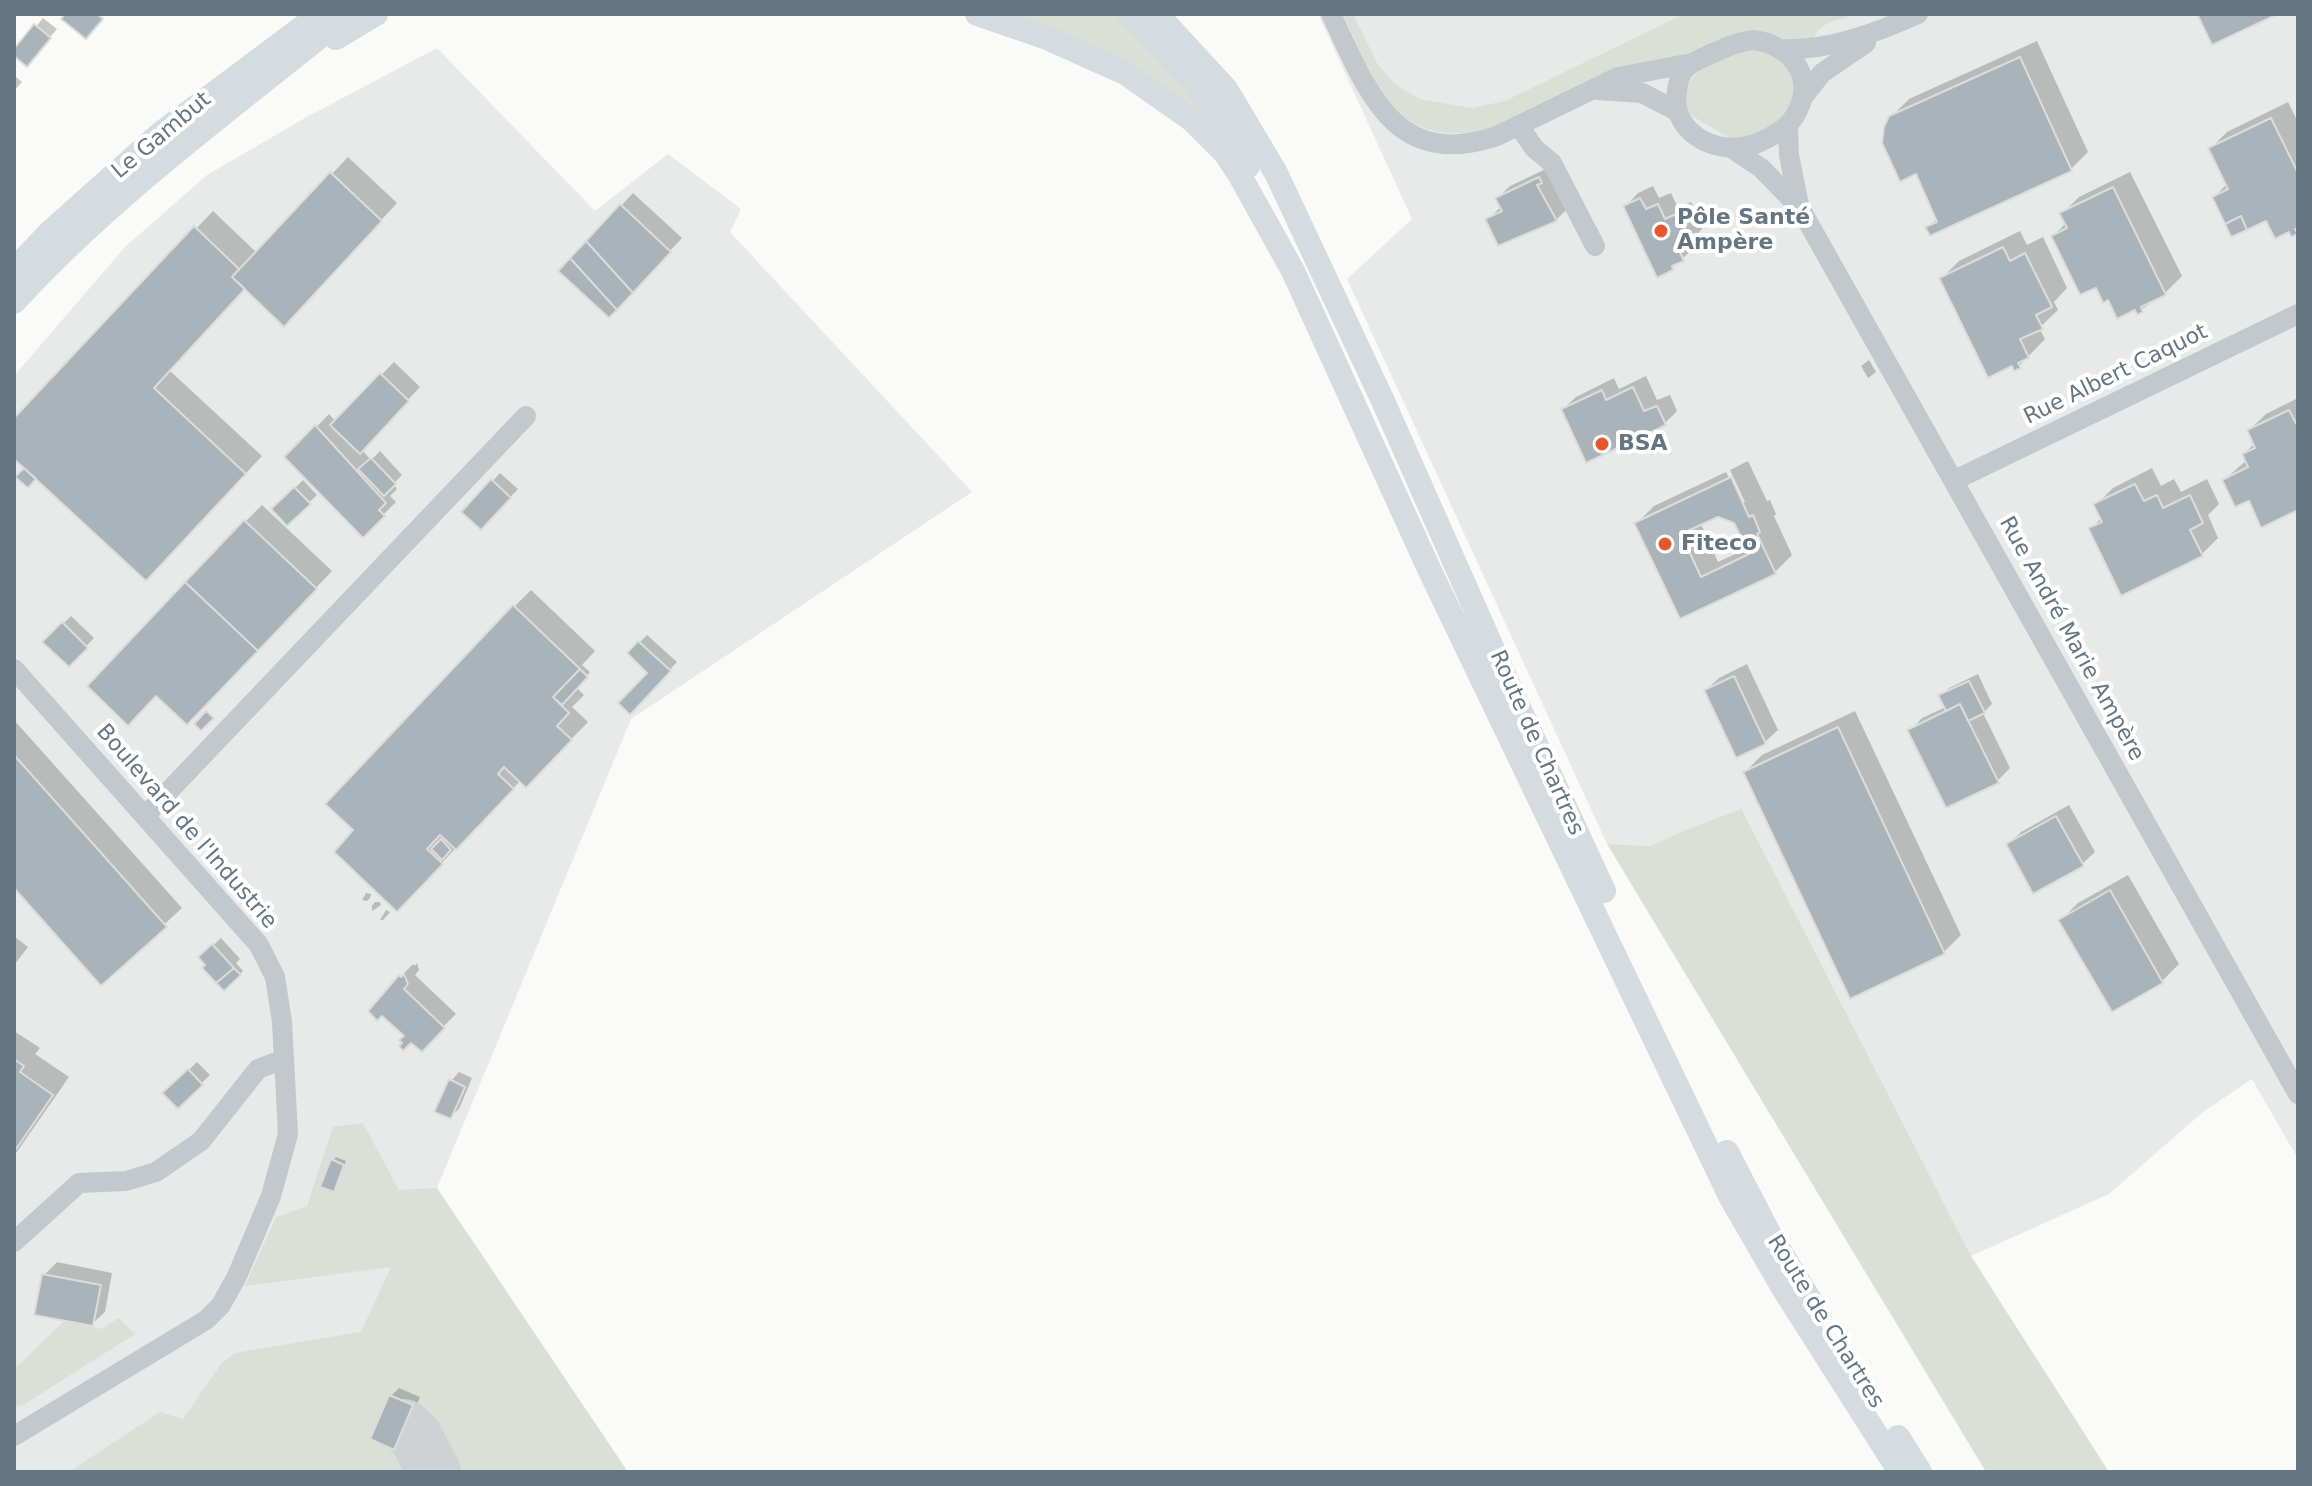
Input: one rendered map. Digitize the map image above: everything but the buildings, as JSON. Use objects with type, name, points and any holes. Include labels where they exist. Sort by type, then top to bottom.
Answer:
[{"type":"main road","points":[[221,86],[306,14]]},
{"type":"main road","name":"Le Gambut","points":[[14,270],[49,233],[161,133],[320,14]]},
{"type":"main road","points":[[266,81],[348,14]]},
{"type":"main road","points":[[266,81],[376,14]]},
{"type":"main road","points":[[977,14],[1098,59],[1163,97],[1192,120],[1225,153],[1293,271]]},
{"type":"main road","points":[[1129,14],[1191,78],[1241,151],[1430,571],[1731,1198],[1783,1288],[1900,1472]]},
{"type":"main road","name":"Route de Chartres","points":[[1157,14],[1226,89],[1270,163],[1708,1114],[1770,1235],[1920,1472]]},
{"type":"main road","name":"Le Gambut","points":[[14,302],[119,202],[266,81]]},
{"type":"street","points":[[1331,14],[1368,92],[1378,106],[1404,129],[1430,142],[1461,145],[1478,142],[1519,126],[1629,73],[1692,63],[1747,41],[1769,43],[1794,58],[1804,85],[1798,111],[1788,125],[1756,145],[1734,150],[1712,146],[1685,126],[1677,111],[1679,82],[1692,63]]},
{"type":"street","points":[[1803,97],[1822,73],[1897,24],[1918,14]]},
{"type":"street","points":[[1782,49],[1808,49],[1832,44],[1897,24]]},
{"type":"street","points":[[1593,90],[1642,93],[1677,111]]},
{"type":"street","name":"Rue André Marie Ampère","points":[[1788,125],[1789,155],[1800,208]]},
{"type":"street","points":[[1519,126],[1534,148],[1552,163],[1595,246]]},
{"type":"street","name":"Rue André Marie Ampère","points":[[1734,150],[1761,168],[1800,208],[2298,1094]]},
{"type":"street","name":"Rue Albert Caquot","points":[[1955,480],[2298,314]]},
{"type":"street","points":[[145,816],[526,416]]},
{"type":"street","name":"Boulevard de l'Industrie","points":[[14,669],[259,945],[275,977],[282,1022],[288,1134],[271,1196],[237,1276],[221,1305],[206,1320],[14,1436]]},
{"type":"street","points":[[14,1242],[79,1183],[126,1181],[156,1172],[201,1141],[258,1069],[284,1059]]},
{"type":"shaded area","points":[[993,14],[1121,14],[1212,116],[1203,114],[1204,122]]},
{"type":"shaded area","points":[[1318,14],[2298,14],[2298,1159],[2252,1079],[2203,1112],[2109,1194],[1971,1256],[1743,810],[1650,846],[1607,844],[1347,279],[1412,219]]},
{"type":"shaded area","points":[[1343,14],[1353,14],[1378,65],[1395,84],[1419,99],[1472,108],[1505,101],[1684,14],[1858,14],[1825,25],[1813,41],[1787,40],[1759,31],[1730,35],[1685,56],[1489,129],[1457,133],[1431,130],[1410,121],[1393,106],[1366,65]]},
{"type":"shaded area","points":[[437,48],[595,211],[668,154],[741,209],[730,232],[972,492],[631,719],[437,1188],[392,1266],[628,1472],[14,1472],[14,376],[125,247],[207,175],[305,118]]},
{"type":"shaded area","points":[[1756,48],[1779,58],[1786,65],[1793,83],[1793,98],[1790,108],[1775,123],[1735,141],[1687,113],[1687,88],[1698,72],[1707,66],[1726,56]]},
{"type":"shaded area","points":[[1742,809],[1971,1256],[2109,1472],[1986,1472],[1607,844],[1650,846]]},
{"type":"shaded area","points":[[363,1123],[399,1190],[437,1188],[628,1472],[69,1472],[160,1412],[183,1419],[221,1364],[235,1353],[361,1332],[391,1267],[245,1286],[276,1217],[307,1206],[333,1127]]},
{"type":"shaded area","points":[[118,1318],[135,1334],[23,1405],[14,1407],[14,1365],[18,1366],[64,1321],[102,1329]]},
{"type":"taxiway","points":[[404,1426],[416,1437],[434,1472]]},
{"type":"place","name":"Pôle Santé Ampère","points":[[1661,231]]},
{"type":"place","name":"BSA","points":[[1602,444]]},
{"type":"place","name":"Fiteco","points":[[1665,544]]}]
